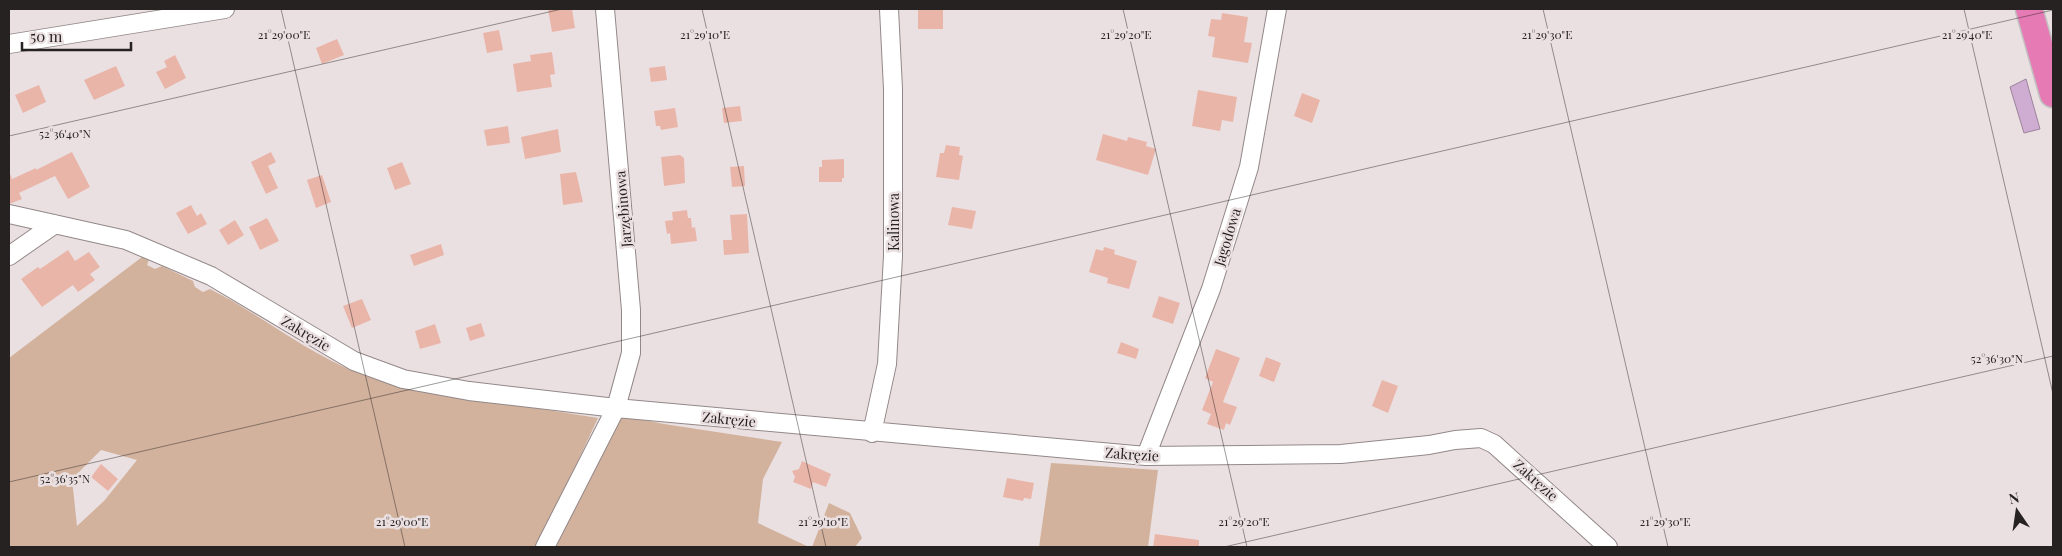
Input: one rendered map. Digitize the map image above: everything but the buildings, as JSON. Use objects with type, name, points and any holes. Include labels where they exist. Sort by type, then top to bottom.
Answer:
[{"type":"highway","points":[[2029,9],[2053,94]]},
{"type":"street","points":[[9,44],[225,9]]},
{"type":"street","name":"Jarzębinowa","points":[[605,9],[631,310],[631,353],[616,408]]},
{"type":"street","name":"Kalinowa","points":[[872,432],[887,364],[893,256],[893,89],[889,9]]},
{"type":"street","name":"Jagodowa","points":[[1146,456],[1211,289],[1249,167],[1277,9]]},
{"type":"street","name":"Zakręzie","points":[[9,214],[126,240],[211,276],[354,361],[403,379],[469,391],[616,408],[1146,456],[1341,454],[1481,438],[1494,444],[1608,547]]},
{"type":"street","points":[[9,256],[55,224]]},
{"type":"street","points":[[545,547],[616,408]]},
{"type":"shaded area","points":[[2026,79],[2040,129],[2024,133],[2010,87]]},
{"type":"shaded area","points":[[142,257],[149,260],[147,265],[155,269],[162,266],[193,281],[195,287],[203,292],[210,289],[318,354],[368,377],[407,387],[598,418],[538,547],[9,547],[9,358]],"holes":[[[101,450],[137,460],[104,501],[77,526],[72,479]]]},
{"type":"shaded area","points":[[615,414],[664,424],[782,442],[763,479],[758,523],[809,547],[551,547]]},
{"type":"shaded area","points":[[1051,463],[1158,470],[1148,547],[1039,547]]},
{"type":"shaded area","points":[[829,503],[850,513],[862,538],[855,547],[812,547]]}]
